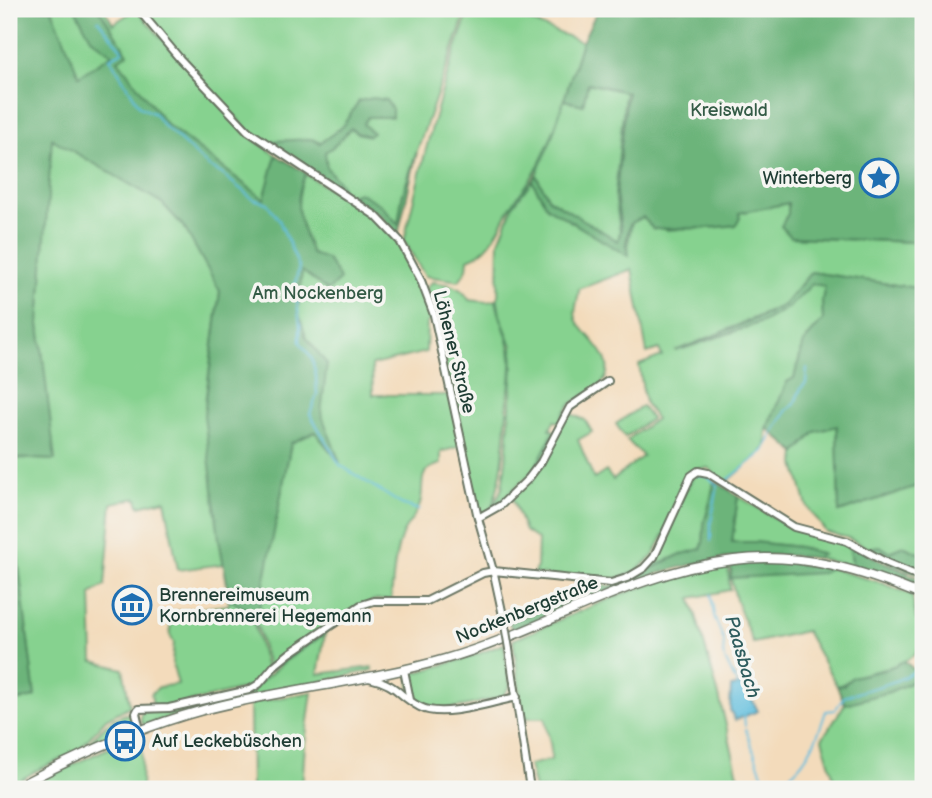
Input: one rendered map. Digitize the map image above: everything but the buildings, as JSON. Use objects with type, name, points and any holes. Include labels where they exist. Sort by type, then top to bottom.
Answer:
[{"type":"main road","name":"Nockenbergstraße","points":[[13,789],[53,768],[140,730],[225,705],[400,671],[465,653],[640,582],[697,566],[734,559],[777,557],[863,572],[923,596]]},
{"type":"street","name":"Löhener Straße","points":[[138,9],[180,59],[248,131],[376,216],[400,241],[419,278],[434,315],[478,519],[494,571],[517,697],[530,789]]},
{"type":"street","points":[[478,519],[501,505],[528,479],[541,461],[570,407],[608,381]]},
{"type":"street","name":"Nockenbergstraße","points":[[140,730],[136,713],[138,709],[194,704],[249,690],[259,684],[275,665],[290,653],[361,605],[374,601],[427,601],[483,573],[494,571],[591,582],[611,583],[627,578],[644,568],[654,557],[691,476],[701,471],[794,527],[847,541],[887,563],[923,578]]},
{"type":"street","points":[[398,690],[400,671]]},
{"type":"street","points":[[400,671],[410,700]]},
{"type":"street","points":[[364,678],[385,682],[420,707],[435,712],[517,697]]},
{"type":"green space","name":"Am Nockenberg","points":[[9,9],[52,9],[79,76],[112,54],[91,38],[75,9],[99,9],[128,54],[118,60],[166,124],[264,199],[276,155],[306,173],[298,204],[304,232],[312,254],[327,259],[340,279],[328,291],[302,271],[298,311],[306,337],[327,364],[321,413],[340,463],[315,432],[291,443],[258,616],[230,600],[219,539],[204,415],[220,291],[184,227],[162,203],[52,139],[39,324],[55,460],[9,458],[9,80],[12,27]]},
{"type":"green space","points":[[52,9],[75,9],[78,13],[83,9],[104,9],[113,24],[136,9],[246,134],[371,215],[399,242],[435,321],[427,321],[426,352],[372,365],[373,395],[450,395],[461,446],[441,452],[441,464],[432,467],[424,475],[419,507],[399,543],[391,600],[374,600],[269,670],[258,628],[249,610],[242,609],[254,623],[267,673],[247,688],[174,706],[153,706],[151,694],[159,687],[178,684],[172,662],[174,643],[170,635],[171,612],[229,605],[219,496],[219,539],[224,564],[178,570],[165,500],[139,506],[137,498],[112,503],[105,585],[91,594],[93,661],[123,669],[130,706],[106,719],[77,752],[9,787],[9,702],[35,697],[9,486],[9,458],[54,460],[39,324],[51,138],[162,203],[186,229],[220,291],[205,403],[226,350],[219,272],[79,77]],"holes":[[[300,422],[314,432],[291,443],[266,568],[279,465]]]},
{"type":"green space","points":[[143,9],[467,9],[412,165],[402,197],[399,225],[377,214],[248,130],[181,58]]},
{"type":"green space","points":[[470,9],[499,9],[582,42],[555,127],[541,160],[489,244],[468,259],[467,269],[459,281],[425,276],[404,241],[433,124]]},
{"type":"green space","name":"Kreiswald","points":[[598,9],[923,9],[923,270],[913,242],[791,237],[781,226],[788,214],[788,203],[739,213],[740,218],[736,225],[711,228],[653,229],[643,217],[630,224],[626,243],[628,256],[547,207],[532,181],[536,175],[549,199],[618,241],[621,229],[616,194],[627,92],[588,83],[583,105],[564,100],[582,42]]},
{"type":"green space","points":[[587,83],[625,92],[615,194],[620,232],[618,241],[549,199],[536,175],[564,100],[583,104]]},
{"type":"green space","points":[[373,98],[386,100],[392,109],[392,117],[368,117],[363,124],[373,133],[369,136],[357,133],[351,128],[325,152],[327,168],[341,185],[341,189],[275,147],[274,141],[312,139],[320,143],[342,127],[359,101]]},
{"type":"green space","points":[[417,152],[398,235],[378,214],[350,195],[359,192],[381,205],[398,224],[402,197]]},
{"type":"green space","points":[[532,181],[547,207],[629,256],[628,243],[632,222],[643,217],[667,230],[736,225],[738,213],[789,203],[788,214],[782,226],[791,237],[913,242],[923,270],[923,289],[811,272],[784,305],[683,349],[762,322],[789,307],[812,284],[825,286],[822,301],[823,320],[804,342],[794,378],[787,382],[767,428],[766,446],[761,453],[727,482],[709,468],[697,469],[653,556],[635,572],[610,581],[533,574],[537,567],[538,540],[525,531],[512,497],[529,480],[567,412],[585,420],[592,432],[578,440],[594,479],[606,471],[613,480],[643,456],[627,440],[656,419],[645,403],[639,365],[662,356],[659,349],[647,353],[632,269],[579,289],[575,310],[577,321],[603,354],[606,377],[595,389],[571,404],[559,422],[554,421],[550,429],[554,431],[534,470],[493,509],[502,488],[506,461],[513,367],[512,346],[500,315],[498,301],[499,241],[513,206]]},
{"type":"green space","points":[[811,272],[923,289],[923,484],[839,512],[837,426],[815,432],[796,453],[767,428],[787,382],[794,378],[804,342],[823,320],[822,301],[825,286],[812,284],[789,307],[762,322],[675,351],[784,305]]},
{"type":"green space","points":[[432,282],[458,288],[469,300],[496,300],[509,342],[511,370],[503,461],[490,511],[479,512],[426,288]]},
{"type":"green space","points":[[642,406],[651,419],[625,437],[616,424]]},
{"type":"green space","points":[[837,426],[839,512],[923,484],[923,555],[903,546],[889,552],[880,546],[868,548],[848,538],[826,532],[807,506],[795,464],[796,453],[815,432]]},
{"type":"green space","points":[[696,474],[707,475],[714,480],[701,549],[679,555],[644,571],[660,553],[668,528],[691,479]]},
{"type":"green space","points":[[714,480],[738,496],[732,542],[799,547],[823,554],[816,558],[776,555],[698,563],[623,585],[512,630],[509,622],[588,592],[575,584],[610,586],[679,555],[701,549]]},
{"type":"green space","points":[[9,486],[35,697],[9,702]]},
{"type":"green space","points":[[738,496],[795,530],[849,545],[853,566],[816,558],[822,554],[799,547],[732,542]]},
{"type":"green space","points":[[849,545],[923,581],[923,592],[853,566]]},
{"type":"green space","points":[[880,546],[889,552],[903,546],[923,555],[923,576],[896,565],[868,548]]},
{"type":"green space","points":[[776,561],[829,568],[823,573],[731,578],[731,563]]},
{"type":"green space","points":[[728,565],[730,590],[691,598],[738,775],[751,789],[535,789],[529,765],[551,760],[551,749],[545,718],[523,718],[513,640],[645,586]]},
{"type":"green space","points":[[829,568],[882,583],[912,595],[916,619],[923,624],[923,641],[913,656],[895,665],[856,676],[837,686],[806,631],[753,643],[736,600],[731,578]]},
{"type":"green space","points":[[325,634],[318,674],[372,667],[373,670],[191,710],[145,725],[141,722],[141,713],[145,711],[187,707],[248,693],[284,662]]},
{"type":"green space","points":[[504,644],[510,686],[502,697],[467,706],[442,708],[430,707],[421,702],[411,690],[411,678],[415,673]]},
{"type":"green space","points":[[904,661],[923,677],[889,692],[845,704],[837,686],[844,685],[852,677],[884,670]]},
{"type":"green space","points":[[923,677],[923,789],[837,789],[822,739],[845,704],[889,692]]},
{"type":"green space","points":[[312,692],[302,789],[251,789],[250,703]]},
{"type":"green space","points":[[132,713],[135,729],[84,750],[111,721]]},
{"type":"green space","points":[[135,739],[142,753],[141,789],[21,789],[104,750]]},
{"type":"water","points":[[742,685],[758,711],[735,720],[730,710],[731,687]]},
{"type":"waterway","points":[[98,20],[123,51],[110,58],[140,107],[155,114],[162,124],[208,166],[253,199],[267,203],[279,220],[299,267],[295,285],[300,342],[312,359],[316,376],[317,395],[310,414],[340,465],[401,504],[419,510]]},
{"type":"waterway","name":"Paasbach","points":[[728,480],[764,451],[806,383],[807,368]]},
{"type":"waterway","name":"Paasbach","points":[[697,475],[706,476],[718,485],[711,522],[711,541]]},
{"type":"waterway","name":"Paasbach","points":[[711,595],[714,616],[724,641],[723,655],[738,686]]},
{"type":"waterway","points":[[768,789],[788,776],[803,761],[817,737],[826,711],[835,710],[844,697],[906,676],[923,664]]},
{"type":"waterway","name":"Paasbach","points":[[744,715],[745,726]]},
{"type":"waterway","name":"Paasbach","points":[[746,730],[767,788]]},
{"type":"place","name":"Winterberg","points":[[879,178]]},
{"type":"place","name":"Brennereimuseum Kornbrennerei Hegemann","points":[[132,605]]},
{"type":"place","name":"Auf Leckebüschen","points":[[125,741]]}]
